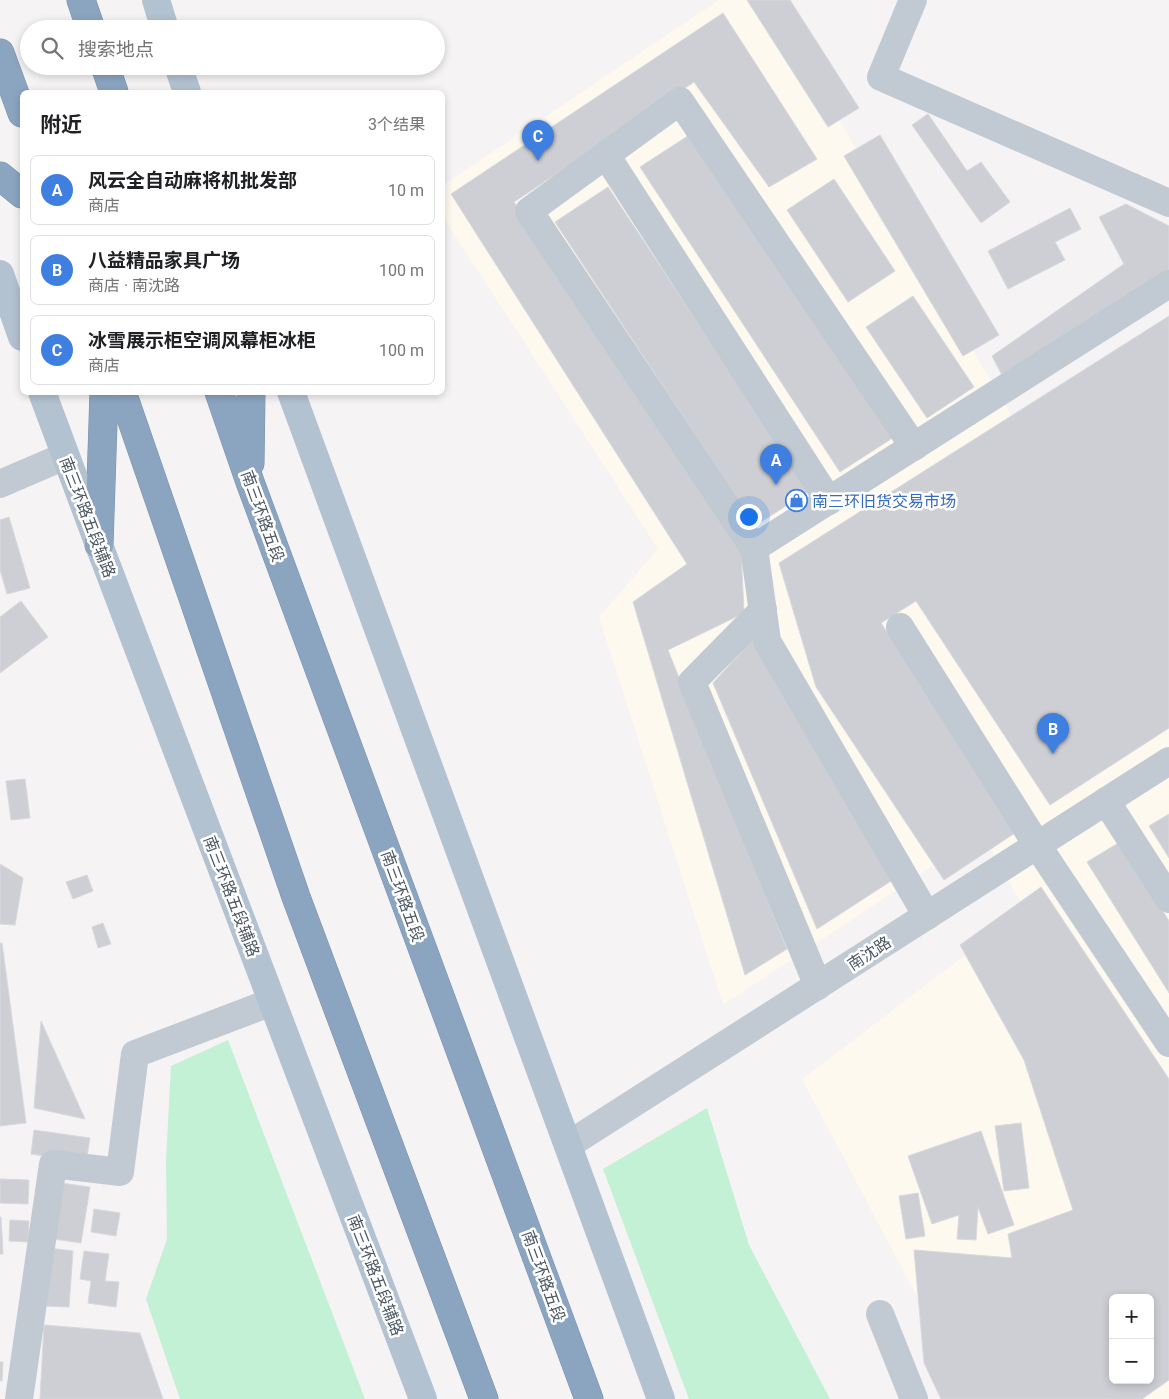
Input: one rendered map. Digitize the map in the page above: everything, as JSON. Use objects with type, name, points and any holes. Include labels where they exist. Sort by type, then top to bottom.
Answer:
[{"type":"highway","points":[[81,0],[88,20]]},
{"type":"highway","points":[[0,52],[20,108]]},
{"type":"highway","points":[[107,75],[113,90]]},
{"type":"highway","points":[[0,176],[20,192]]},
{"type":"highway","points":[[99,545],[104,395]]},
{"type":"highway","points":[[123,395],[296,897],[484,1399]]},
{"type":"highway","name":"南三环路五段","points":[[220,395],[250,482],[589,1399]]},
{"type":"highway","points":[[250,482],[251,395]]},
{"type":"main road","points":[[156,0],[162,20]]},
{"type":"main road","points":[[181,75],[186,90]]},
{"type":"main road","points":[[0,274],[20,331]]},
{"type":"main road","name":"南三环路五段辅路","points":[[43,395],[423,1399]]},
{"type":"main road","points":[[293,395],[661,1399]]},
{"type":"street","points":[[913,0],[880,77],[1169,203]]},
{"type":"street","points":[[914,447],[680,101],[530,211],[754,548],[767,641],[927,916]]},
{"type":"street","points":[[606,155],[829,501]]},
{"type":"street","points":[[754,548],[1169,284]]},
{"type":"street","points":[[0,484],[65,456]]},
{"type":"street","points":[[763,610],[692,682],[818,986]]},
{"type":"street","points":[[900,627],[1037,845],[1169,1043]]},
{"type":"street","name":"南沈路","points":[[568,1145],[1169,761]]},
{"type":"street","points":[[1106,801],[1169,899]]},
{"type":"street","points":[[19,1399],[54,1164],[120,1172],[135,1054],[272,1002]]},
{"type":"street","points":[[880,1314],[914,1399]]},
{"type":"shaded area","name":"南三环旧货交易市场","points":[[719,0],[769,0],[1034,454],[821,600],[969,842],[723,1005],[599,617],[658,549],[445,220],[445,184]]},
{"type":"shaded area","points":[[1169,374],[1169,1399],[971,1399],[802,1079],[1025,910],[848,599]]},
{"type":"green space","points":[[228,1040],[365,1399],[180,1399],[146,1299],[167,1239],[166,1160],[171,1066]]},
{"type":"green space","points":[[707,1108],[749,1245],[830,1399],[689,1399],[603,1169]]},
{"type":"building","points":[[747,0],[790,0],[859,108],[828,127]]},
{"type":"building","points":[[723,13],[817,159],[769,187],[694,82],[514,202],[741,550],[744,613],[668,650],[787,949],[745,975],[633,602],[687,564],[451,194]]},
{"type":"building","points":[[928,114],[967,171],[981,162],[1010,202],[981,223],[912,125]]},
{"type":"building","points":[[694,132],[894,437],[840,472],[640,167]]},
{"type":"building","points":[[880,135],[999,335],[963,356],[844,156]]},
{"type":"building","points":[[834,179],[895,271],[848,302],[787,210]]},
{"type":"building","points":[[608,187],[809,491],[755,526],[555,222]]},
{"type":"building","points":[[1126,204],[1169,226],[1169,273],[1004,379],[992,356],[1124,264],[1099,217]]},
{"type":"building","points":[[1070,208],[1081,229],[1055,242],[1065,260],[1008,289],[988,251]]},
{"type":"building","points":[[913,296],[974,387],[927,418],[866,327]]},
{"type":"building","points":[[1169,316],[1169,728],[1050,805],[916,601],[881,623],[1018,831],[944,880],[816,687],[779,563]]},
{"type":"building","points":[[9,517],[30,588],[7,594],[0,570],[0,520]]},
{"type":"building","points":[[21,601],[48,637],[0,673],[0,617]]},
{"type":"building","points":[[754,638],[891,881],[817,929],[713,683]]},
{"type":"building","points":[[25,779],[30,818],[11,820],[6,781]]},
{"type":"building","points":[[1169,814],[1169,858],[1149,826]]},
{"type":"building","points":[[1120,842],[1169,921],[1169,993],[1087,862]]},
{"type":"building","points":[[0,864],[23,878],[15,925],[0,924]]},
{"type":"building","points":[[87,875],[93,891],[73,899],[66,882]]},
{"type":"building","points":[[1041,887],[1169,1079],[1169,1380],[1142,1399],[941,1399],[924,1363],[914,1250],[1012,1258],[1008,1234],[1073,1210],[1024,1060],[960,945]]},
{"type":"building","points":[[103,923],[111,944],[98,948],[92,927]]},
{"type":"building","points":[[0,943],[2,943],[26,1123],[0,1126]]},
{"type":"building","points":[[41,1021],[85,1119],[34,1108]]},
{"type":"building","points":[[1021,1123],[1029,1188],[1004,1191],[995,1126]]},
{"type":"building","points":[[34,1130],[90,1138],[86,1162],[31,1154]]},
{"type":"building","points":[[981,1131],[1014,1225],[988,1234],[978,1207],[976,1240],[957,1239],[959,1215],[932,1224],[908,1156]]},
{"type":"building","points":[[0,1179],[29,1180],[28,1204],[0,1203]]},
{"type":"building","points":[[61,1183],[90,1187],[81,1243],[53,1239]]},
{"type":"building","points":[[918,1193],[925,1236],[906,1239],[899,1196]]},
{"type":"building","points":[[94,1209],[120,1213],[116,1236],[91,1232]]},
{"type":"building","points":[[1,1217],[3,1254],[0,1254]]},
{"type":"building","points":[[10,1220],[29,1221],[28,1242],[9,1241]]},
{"type":"building","points":[[49,1248],[73,1251],[69,1307],[44,1306]]},
{"type":"building","points":[[84,1251],[109,1254],[105,1281],[119,1282],[116,1307],[88,1303],[91,1281],[80,1279]]},
{"type":"building","points":[[44,1325],[140,1333],[163,1399],[40,1399]]},
{"type":"building","points":[[0,1362],[3,1362],[2,1381],[0,1381]]},
{"type":"place","name":"冰雪展示柜空调风幕柜冰柜","points":[[538,161]]},
{"type":"place","name":"风云全自动麻将机批发部","points":[[776,485]]},
{"type":"place","name":"南三环旧货交易市场","points":[[796,501]]},
{"type":"place","name":"八益精品家具广场","points":[[1053,754]]}]
